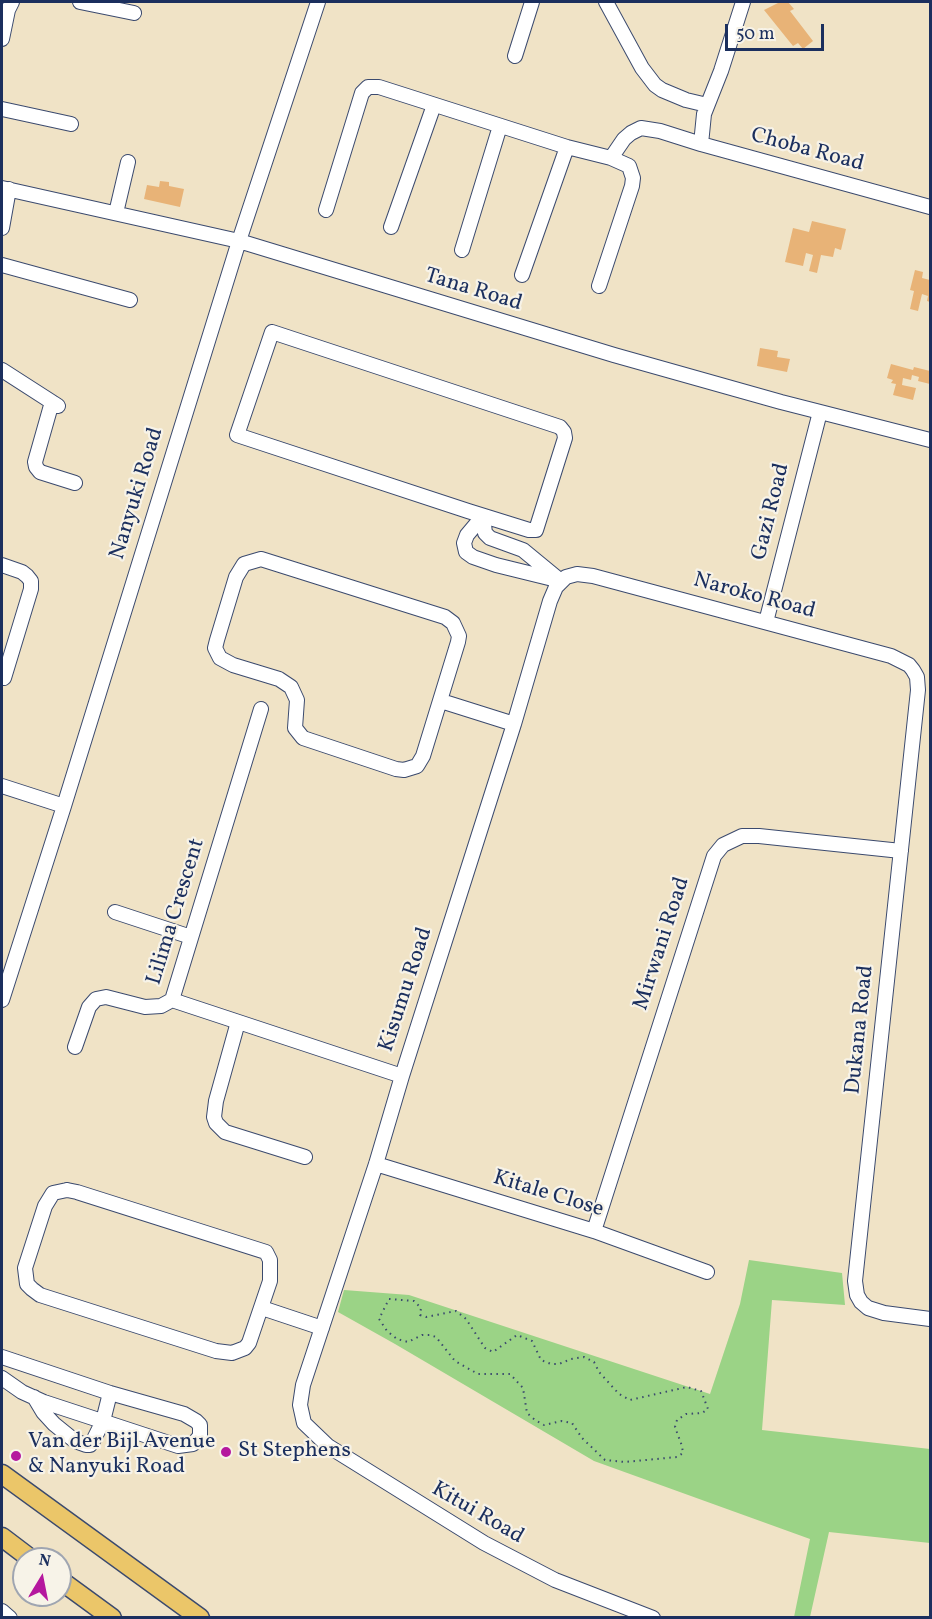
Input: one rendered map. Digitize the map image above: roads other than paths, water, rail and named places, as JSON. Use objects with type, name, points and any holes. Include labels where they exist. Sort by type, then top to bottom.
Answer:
[{"type":"main road","points":[[2,1474],[200,1617]]},
{"type":"main road","points":[[72,1589],[112,1617]]},
{"type":"street","points":[[2,39],[12,2]]},
{"type":"street","points":[[80,2],[134,13]]},
{"type":"street","name":"Nanyuki Road","points":[[2,1000],[239,241],[318,2]]},
{"type":"street","points":[[515,56],[532,2]]},
{"type":"street","points":[[606,2],[642,68],[655,85],[705,110]]},
{"type":"street","points":[[701,144],[705,110],[743,2]]},
{"type":"street","points":[[326,210],[363,90],[368,87],[378,87],[567,147],[611,158],[629,166],[633,178],[599,286]]},
{"type":"street","points":[[392,227],[434,105]]},
{"type":"street","points":[[2,109],[71,124]]},
{"type":"street","points":[[462,250],[500,126]]},
{"type":"street","name":"Choba Road","points":[[611,158],[631,133],[641,128],[660,130],[701,144],[930,207]]},
{"type":"street","points":[[522,275],[567,147]]},
{"type":"street","points":[[116,213],[128,162]]},
{"type":"street","points":[[2,228],[5,188]]},
{"type":"street","name":"Tana Road","points":[[5,188],[239,241],[614,355],[930,440]]},
{"type":"street","points":[[2,265],[130,300]]},
{"type":"street","points":[[272,332],[560,427],[565,438],[536,530],[483,516],[237,435],[272,332]]},
{"type":"street","points":[[2,370],[56,404],[35,462],[36,467],[40,472],[75,483]]},
{"type":"street","name":"Gazi Road","points":[[766,622],[820,412]]},
{"type":"street","points":[[483,516],[485,533],[490,538],[523,550],[561,581]]},
{"type":"street","points":[[483,516],[467,536],[464,543],[466,552],[473,557],[561,581]]},
{"type":"street","points":[[525,572],[530,555]]},
{"type":"street","points":[[249,561],[268,561],[445,617],[453,623],[459,636],[441,701],[423,756],[417,766],[411,769],[396,769],[303,738],[295,728],[297,700],[291,687],[279,680],[233,665],[217,654],[215,648],[217,640],[240,568],[249,561]]},
{"type":"street","points":[[2,565],[22,572],[31,581],[30,597],[3,678]]},
{"type":"street","name":"Naroko Road","points":[[561,581],[577,574],[593,576],[901,660],[913,670],[917,678],[918,690]]},
{"type":"street","name":"Kisumu Road","points":[[301,1415],[303,1385],[376,1164],[514,724],[550,601],[561,581]]},
{"type":"street","name":"Dukana Road","points":[[918,690],[855,1281],[857,1295],[868,1308],[884,1313],[930,1319]]},
{"type":"street","points":[[441,701],[514,724]]},
{"type":"street","name":"Lilima Crescent","points":[[261,709],[172,1000],[402,1076]]},
{"type":"street","points":[[2,786],[64,806]]},
{"type":"street","name":"Mirwani Road","points":[[594,1231],[714,855],[723,845],[742,836],[902,851]]},
{"type":"street","points":[[115,912],[191,937]]},
{"type":"street","points":[[75,1047],[89,1007],[96,999],[106,997],[145,1007],[161,1006],[172,1000]]},
{"type":"street","points":[[238,1022],[216,1101],[214,1116],[216,1123],[225,1132],[305,1157]]},
{"type":"street","name":"Kitale Close","points":[[376,1164],[594,1231],[707,1272]]},
{"type":"street","points":[[60,1191],[77,1192],[266,1252],[271,1268],[262,1308],[249,1343],[240,1351],[225,1353],[40,1295],[27,1284],[25,1268],[48,1198],[60,1191]]},
{"type":"street","points":[[262,1308],[322,1328]]},
{"type":"street","points":[[2,1358],[191,1417],[200,1425],[200,1436],[193,1444],[178,1446],[34,1397],[2,1378]]},
{"type":"street","points":[[34,1397],[54,1424],[81,1444],[90,1444],[103,1421],[110,1393]]},
{"type":"street","name":"Kitui Road","points":[[301,1415],[308,1429],[328,1446],[484,1543],[555,1580],[653,1617]]},
{"type":"street","points":[[2,1611],[10,1617]]},
{"type":"place","name":"St Stephens","points":[[226,1452]]},
{"type":"place","name":"Van der Bijl Avenue & Nanyuki Road","points":[[16,1456]]}]
